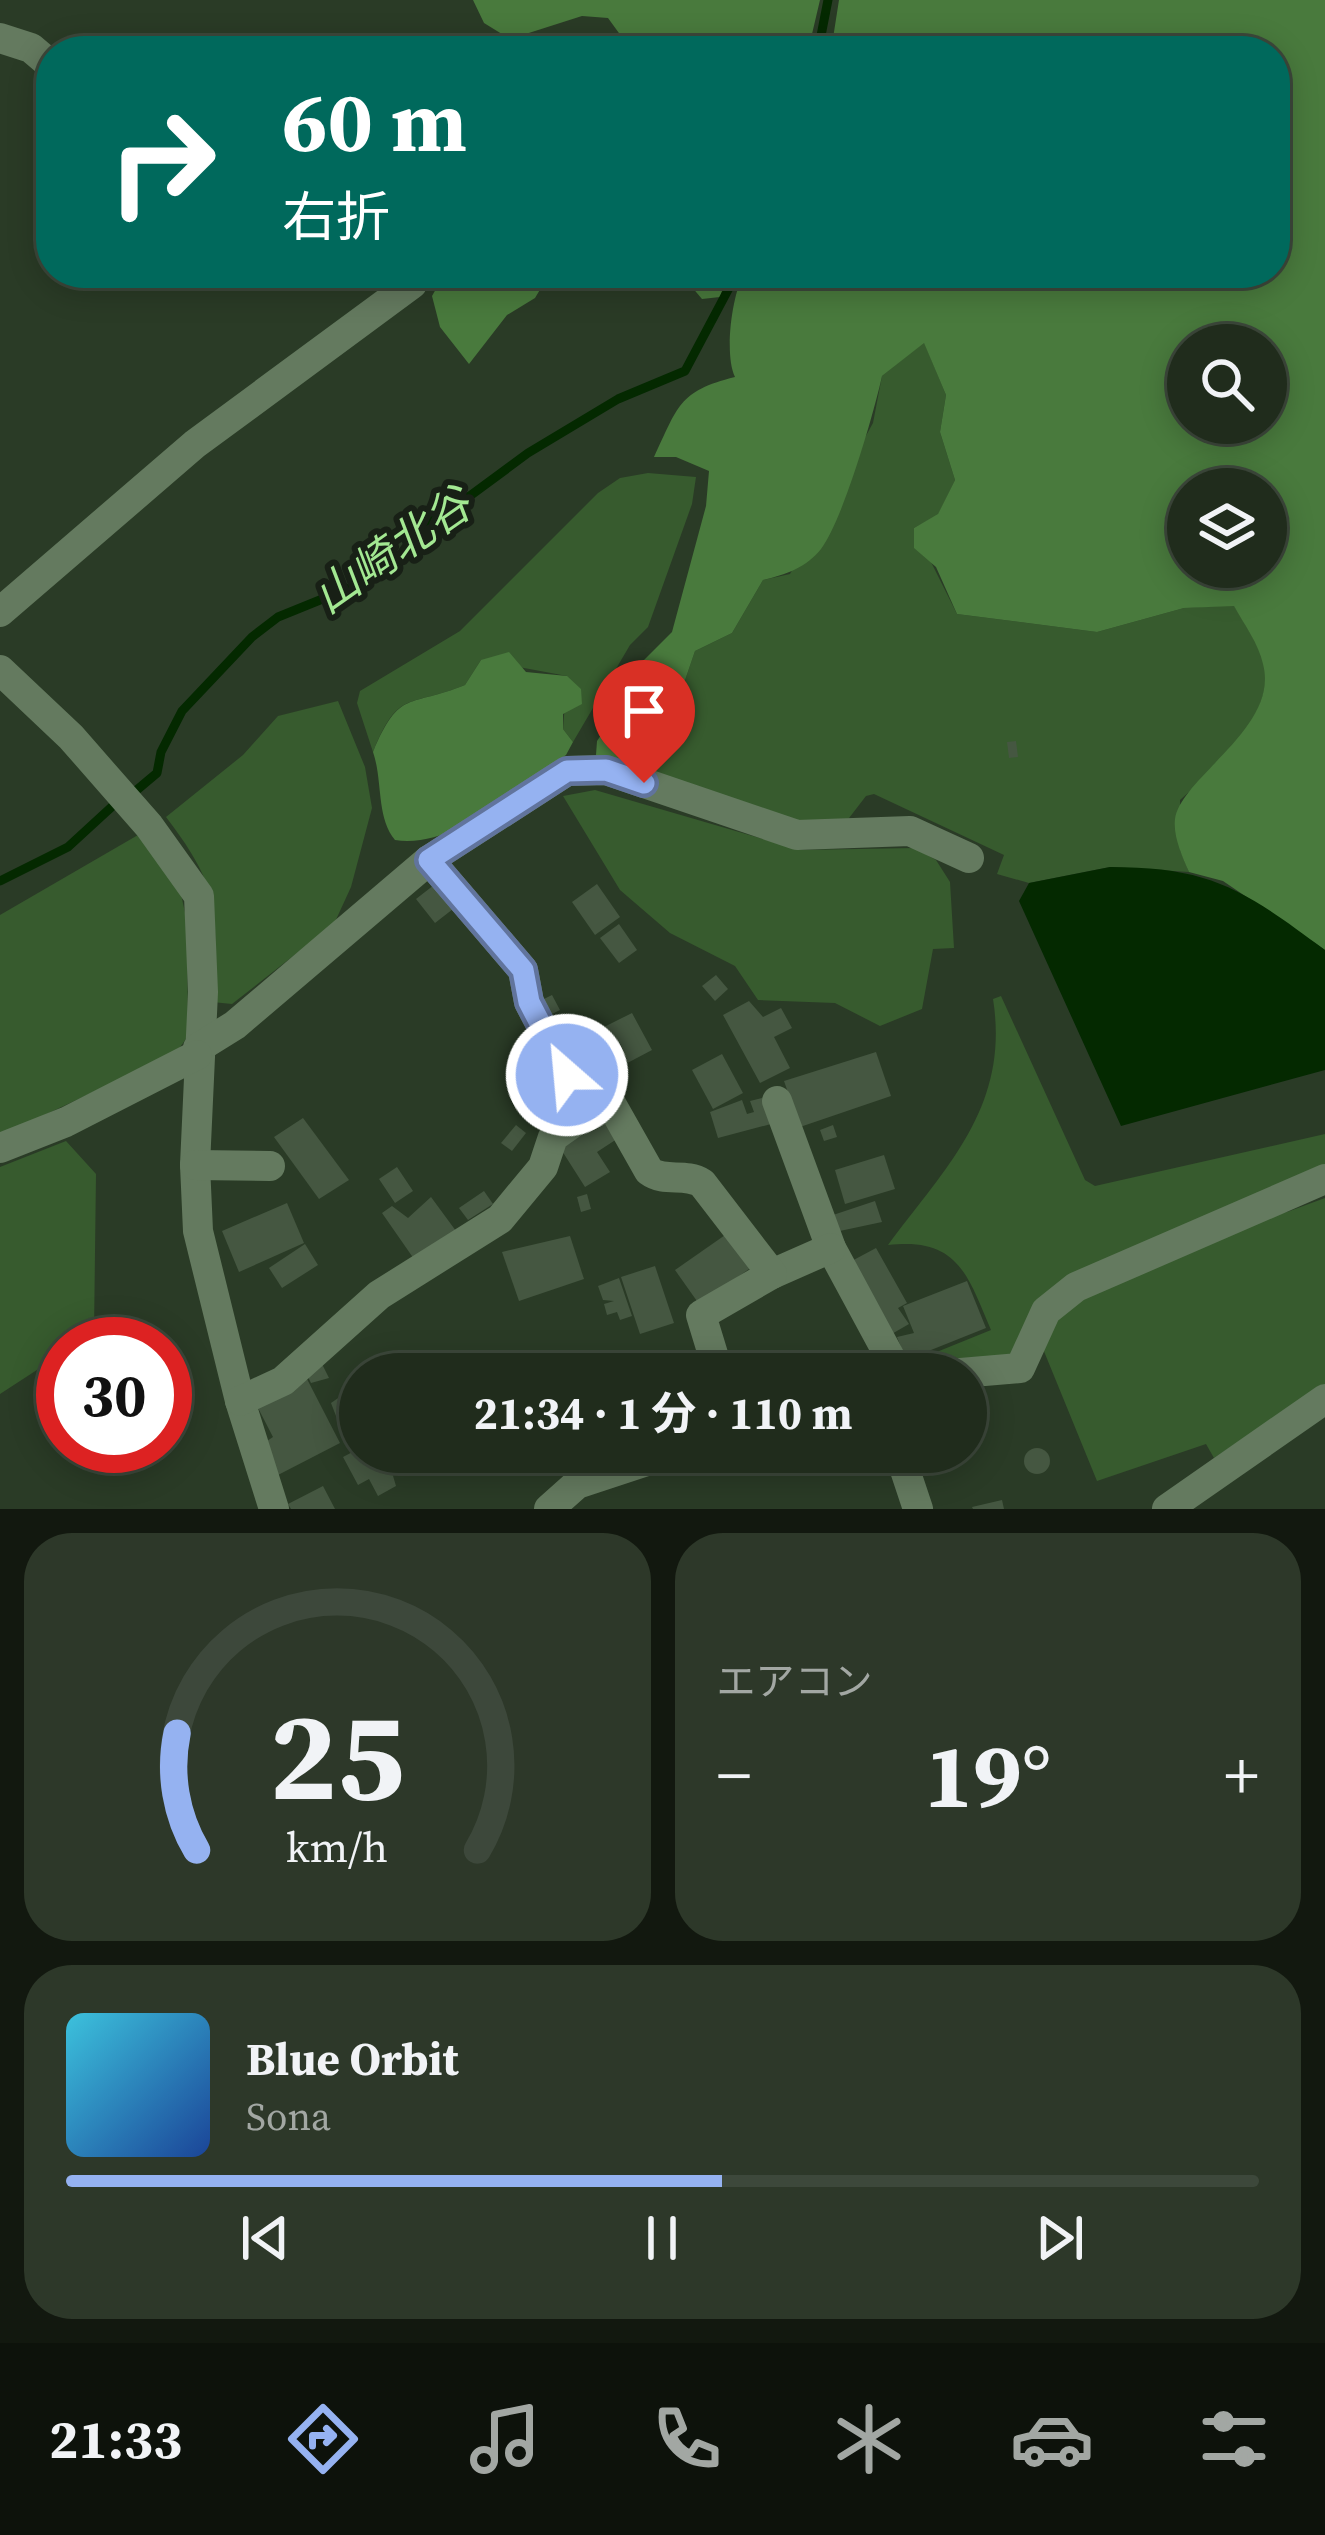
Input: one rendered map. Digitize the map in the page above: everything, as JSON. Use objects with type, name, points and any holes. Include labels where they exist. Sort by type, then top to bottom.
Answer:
[{"type":"street","points":[[0,38],[36,52]]},
{"type":"street","points":[[0,612],[195,444],[400,288]]},
{"type":"street","points":[[0,670],[71,737],[148,826],[199,896],[203,992],[194,1165],[198,1231],[240,1401],[274,1509]]},
{"type":"street","points":[[0,1148],[198,1052],[429,860],[567,771],[606,770],[797,835],[910,831],[969,858]]},
{"type":"street","points":[[429,860],[523,970],[529,1002],[586,1112]]},
{"type":"street","points":[[777,1101],[831,1248],[888,1353]]},
{"type":"street","points":[[240,1401],[283,1381],[380,1295],[500,1219],[544,1167],[554,1137],[586,1112],[610,1102],[649,1171],[657,1178],[692,1176],[702,1183],[772,1274]]},
{"type":"street","points":[[194,1165],[270,1166]]},
{"type":"street","points":[[987,1371],[1020,1368],[1046,1311],[1076,1287],[1325,1179]]},
{"type":"street","points":[[712,1353],[701,1315],[772,1274],[831,1248]]},
{"type":"street","points":[[1167,1509],[1325,1400]]},
{"type":"street","points":[[549,1509],[577,1484],[610,1473]]},
{"type":"street","points":[[906,1473],[918,1509]]},
{"type":"shaded area","points":[[473,0],[820,0],[812,36],[621,36],[608,18],[582,16],[505,36],[484,23]]},
{"type":"shaded area","points":[[839,0],[1325,0],[1325,950],[1223,881],[1189,872],[1177,839],[1175,819],[1181,803],[1244,730],[1264,687],[1261,656],[1234,606],[1184,608],[1097,632],[957,614],[936,567],[914,548],[914,528],[938,514],[955,480],[940,432],[946,395],[924,343],[882,376],[848,491],[821,549],[795,569],[763,580],[732,633],[695,651],[682,689],[625,759],[607,761],[596,755],[597,741],[640,678],[643,661],[672,632],[706,506],[709,471],[676,457],[654,457],[691,395],[735,377],[731,325],[739,288],[1290,288],[1290,36],[833,36]]},
{"type":"shaded area","points":[[437,288],[541,288],[535,298],[507,315],[469,364],[440,327],[432,296]]},
{"type":"shaded area","points":[[693,288],[723,288],[720,297],[702,299]]},
{"type":"shaded area","points":[[924,342],[946,395],[940,432],[955,480],[938,515],[914,528],[957,614],[1097,632],[1184,608],[1234,605],[1256,643],[1265,666],[1265,685],[1251,723],[1209,774],[1180,800],[1180,850],[1189,872],[1110,867],[1029,883],[997,874],[1004,855],[874,794],[866,796],[846,822],[804,823],[607,761],[682,689],[695,651],[732,633],[763,580],[790,574],[873,423],[882,376]]},
{"type":"shaded area","points":[[648,473],[696,477],[692,504],[648,627],[630,645],[573,742],[563,729],[567,676],[481,660],[465,685],[399,709],[373,752],[357,703],[360,691],[460,631],[598,493],[620,478]]},
{"type":"shaded area","points":[[509,652],[526,672],[567,676],[581,689],[582,704],[563,714],[563,729],[573,742],[566,755],[463,826],[418,840],[395,840],[382,810],[373,752],[382,732],[408,703],[465,685],[481,660]]},
{"type":"shaded area","points":[[338,701],[365,767],[372,808],[351,887],[334,924],[232,1004],[212,1002],[212,904],[198,864],[166,817],[243,755],[278,716]]},
{"type":"shaded area","points":[[595,790],[801,850],[915,848],[936,860],[950,882],[954,948],[933,949],[922,1009],[880,1026],[835,1003],[758,1000],[735,966],[670,933],[620,890],[563,796]]},
{"type":"shaded area","points":[[138,835],[181,894],[187,922],[188,1036],[176,1053],[0,1136],[0,915]]},
{"type":"shaded area","points":[[1110,867],[1176,872],[1226,886],[1325,950],[1325,1070],[1121,1126],[1019,901],[1029,883]]},
{"type":"shaded area","points":[[1001,996],[1085,1180],[1095,1186],[1325,1134],[1325,1173],[1072,1280],[1015,1362],[987,1364],[987,1353],[934,1353],[991,1330],[966,1276],[945,1253],[911,1244],[888,1245],[952,1161],[983,1103],[996,1037],[993,999]]},
{"type":"shaded area","points":[[66,1141],[96,1174],[94,1317],[36,1317],[36,1371],[0,1394],[0,1167]]},
{"type":"shaded area","points":[[1325,1198],[1325,1384],[1214,1458],[1206,1444],[1097,1481],[1041,1344],[1054,1316],[1081,1294],[1258,1214],[1287,1212]]},
{"type":"building","points":[[1016,741],[1018,757],[1009,758],[1007,742]]},
{"type":"building","points":[[597,884],[620,917],[595,935],[572,902]]},
{"type":"building","points":[[434,885],[453,909],[435,923],[416,899]]},
{"type":"building","points":[[619,924],[637,950],[619,963],[600,938]]},
{"type":"building","points":[[716,975],[728,989],[715,1001],[702,986]]},
{"type":"building","points":[[552,995],[560,1010],[548,1016],[540,1001]]},
{"type":"building","points":[[749,1001],[763,1017],[781,1008],[792,1028],[774,1037],[790,1068],[760,1083],[723,1015]]},
{"type":"building","points":[[574,1013],[586,1036],[632,1013],[652,1050],[582,1087],[550,1025]]},
{"type":"building","points":[[876,1052],[891,1096],[800,1127],[784,1081]]},
{"type":"building","points":[[722,1054],[743,1093],[713,1109],[692,1070]]},
{"type":"building","points":[[546,1060],[568,1103],[529,1123],[507,1080]]},
{"type":"building","points":[[762,1098],[771,1124],[718,1138],[710,1112],[742,1100],[747,1114],[754,1112],[750,1101]]},
{"type":"building","points":[[607,1111],[623,1135],[597,1152],[610,1172],[585,1187],[557,1143]]},
{"type":"building","points":[[303,1118],[349,1180],[319,1199],[274,1137]]},
{"type":"building","points":[[516,1125],[526,1133],[512,1151],[501,1143]]},
{"type":"building","points":[[833,1125],[837,1137],[824,1141],[820,1130]]},
{"type":"building","points":[[884,1155],[895,1189],[845,1204],[835,1170]]},
{"type":"building","points":[[397,1167],[413,1191],[395,1203],[379,1179]]},
{"type":"building","points":[[484,1191],[493,1204],[468,1220],[459,1208]]},
{"type":"building","points":[[587,1194],[591,1209],[581,1212],[577,1197]]},
{"type":"building","points":[[431,1197],[456,1231],[414,1259],[382,1213],[392,1206],[408,1218]]},
{"type":"building","points":[[875,1201],[882,1222],[835,1232],[830,1216]]},
{"type":"building","points":[[287,1203],[304,1243],[239,1272],[222,1231]]},
{"type":"building","points":[[728,1233],[752,1267],[699,1304],[675,1270]]},
{"type":"building","points":[[570,1236],[584,1279],[519,1301],[502,1252]]},
{"type":"building","points":[[305,1244],[318,1265],[282,1288],[269,1268]]},
{"type":"building","points":[[876,1248],[907,1303],[898,1308],[909,1324],[890,1335],[848,1263]]},
{"type":"building","points":[[655,1266],[674,1323],[640,1334],[621,1277]]},
{"type":"building","points":[[619,1278],[632,1316],[620,1320],[617,1312],[607,1315],[604,1304],[614,1301],[603,1300],[598,1286]]},
{"type":"building","points":[[967,1281],[986,1328],[924,1353],[903,1353],[897,1337],[914,1333],[903,1306]]},
{"type":"building","points":[[322,1364],[329,1378],[311,1383],[307,1375]]},
{"type":"building","points":[[307,1379],[339,1444],[278,1475],[267,1441],[273,1437],[257,1406]]},
{"type":"building","points":[[339,1397],[339,1424],[331,1403]]},
{"type":"building","points":[[1037,1448],[1050,1461],[1037,1474],[1024,1461]]},
{"type":"building","points":[[352,1473],[392,1473],[396,1486],[378,1496],[369,1479],[358,1485]]},
{"type":"building","points":[[323,1486],[335,1509],[291,1509],[288,1504]]},
{"type":"building","points":[[1002,1500],[1004,1509],[972,1507]]},
{"type":"waterway","name":"山崎北谷","points":[[821,36],[828,0]]},
{"type":"waterway","name":"山崎北谷","points":[[132,794],[157,773],[161,752],[182,711],[252,637],[278,617],[352,587],[389,542],[444,515],[528,453],[618,399],[685,371],[729,288]]},
{"type":"waterway","name":"山崎北谷","points":[[0,881],[68,847],[117,802]]},
{"type":"route","points":[[567,1075],[529,1002],[523,970],[429,860],[567,771],[606,770],[644,783]]}]
